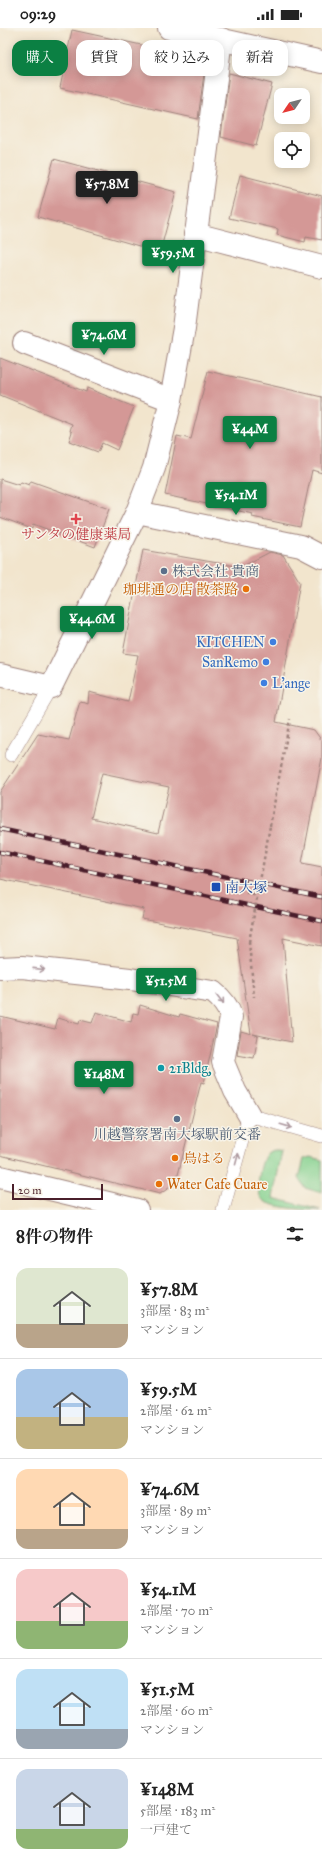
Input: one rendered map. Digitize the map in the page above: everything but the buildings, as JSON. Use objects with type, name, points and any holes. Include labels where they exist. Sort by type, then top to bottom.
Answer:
[{"type":"street","points":[[169,28],[322,62]]},
{"type":"street","points":[[0,675],[51,686],[137,512],[154,468],[171,400],[184,328],[221,39]]},
{"type":"street","points":[[195,234],[322,267]]},
{"type":"street","points":[[24,343],[171,400]]},
{"type":"street","points":[[137,512],[301,546],[322,557]]},
{"type":"street","points":[[0,968],[22,967],[122,978],[213,992],[218,996],[230,1012],[231,1018],[223,1062],[235,1091],[250,1115]]},
{"type":"street","points":[[0,1177],[137,1210]]},
{"type":"lane","points":[[11,755],[51,686]]},
{"type":"lane","points":[[223,1210],[250,1115],[322,1136]]},
{"type":"path","points":[[249,942],[290,720]]},
{"type":"path","points":[[246,893],[257,896]]},
{"type":"green space","points":[[270,1151],[282,1151],[273,1198],[320,1210],[307,1210],[274,1205],[263,1200],[260,1196],[259,1175],[263,1160]]},
{"type":"green space","points":[[310,1157],[322,1160],[322,1193],[305,1188],[299,1178],[304,1159]]},
{"type":"railway","points":[[0,829],[322,897]]},
{"type":"railway","points":[[0,852],[322,921]]},
{"type":"place","name":"サンタの健康薬局","points":[[76,519]]},
{"type":"place","name":"株式会社 貴商","points":[[164,571]]},
{"type":"place","name":"珈琲通の店 散茶路","points":[[246,589]]},
{"type":"place","name":"KITCHEN","points":[[273,642]]},
{"type":"place","name":"SanRemo","points":[[266,662]]},
{"type":"place","name":"L'ange","points":[[264,683]]},
{"type":"place","name":"南大塚","points":[[216,887]]},
{"type":"place","name":"21Bldg,","points":[[161,1068]]},
{"type":"place","name":"川越警察署南大塚駅前交番","points":[[177,1119]]},
{"type":"place","name":"鳥はる","points":[[175,1158]]},
{"type":"place","name":"Water Cafe Cuare","points":[[159,1184]]}]
